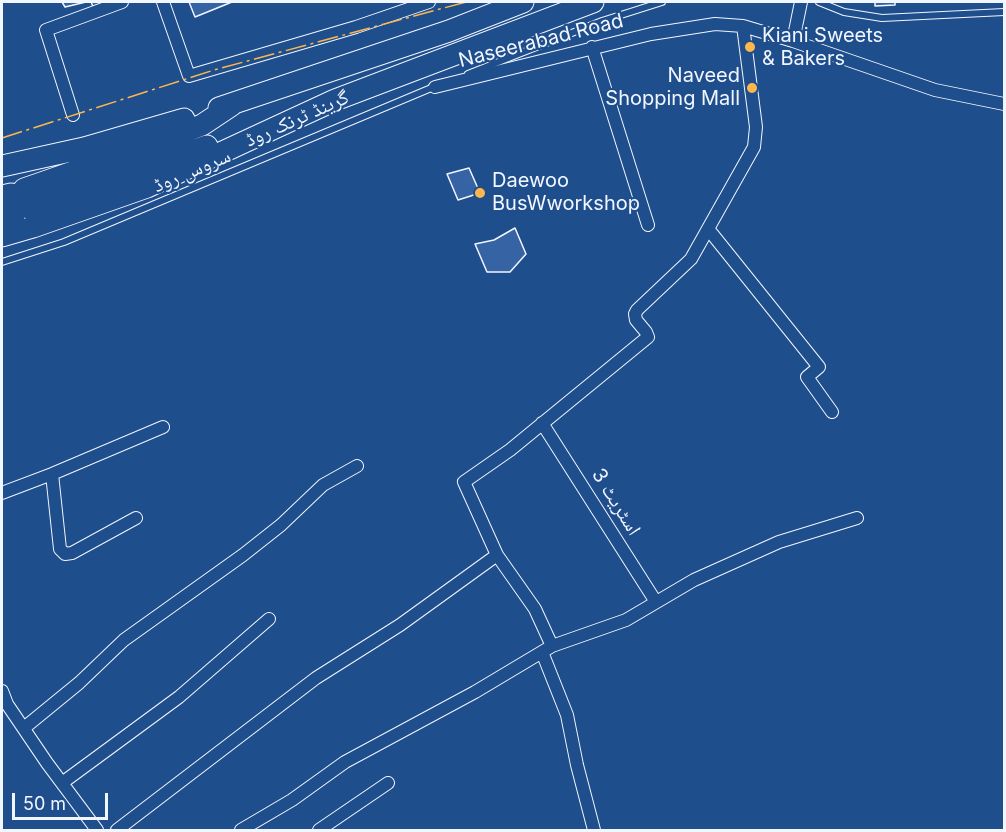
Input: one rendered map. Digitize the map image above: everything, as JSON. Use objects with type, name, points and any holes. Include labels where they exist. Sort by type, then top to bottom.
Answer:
[{"type":"highway","name":"گرینڈ ٹرنک روڈ","points":[[2,166],[84,148],[232,105],[449,32],[521,2]]},
{"type":"highway","name":"گرینڈ ٹرنک روڈ","points":[[2,236],[147,187],[335,100],[593,2]]},
{"type":"highway","points":[[232,105],[202,125],[24,189],[21,194],[24,205],[29,208],[335,100]]},
{"type":"highway","points":[[2,196],[11,194],[18,203],[15,213],[2,216]]},
{"type":"street","points":[[73,115],[46,30],[122,2]]},
{"type":"street","points":[[162,2],[189,76],[356,27],[429,2]]},
{"type":"street","points":[[793,41],[801,2]]},
{"type":"street","name":"Naseerabad Road","points":[[435,87],[592,47],[651,34],[715,24],[743,26],[935,90],[1005,104]]},
{"type":"street","points":[[594,831],[567,715],[535,609],[497,555],[464,482],[510,450],[648,337],[636,320],[637,310],[691,259],[754,147],[756,126],[743,26]]},
{"type":"street","points":[[592,47],[648,225]]},
{"type":"street","points":[[709,230],[819,367],[807,377],[832,412]]},
{"type":"street","name":"اسٹریٹ 3","points":[[542,423],[656,602]]},
{"type":"street","points":[[2,493],[163,427]]},
{"type":"street","points":[[24,728],[79,684],[124,640],[243,555],[281,525],[323,485],[357,466]]},
{"type":"street","points":[[52,474],[60,549],[64,554],[72,553],[136,518]]},
{"type":"street","points":[[241,831],[292,800],[345,762],[475,692],[547,649],[626,620],[694,580],[779,542],[857,518]]},
{"type":"street","points":[[117,831],[316,678],[400,625],[497,555]]},
{"type":"street","points":[[62,783],[178,697],[269,619]]},
{"type":"street","points":[[2,691],[24,728],[97,831]]},
{"type":"street","points":[[320,831],[388,783]]},
{"type":"lane","name":"سروس روڈ","points":[[2,262],[64,242],[435,87],[602,21],[662,2]]},
{"type":"lane","points":[[819,2],[844,12],[882,18],[1005,12]]},
{"type":"building","points":[[62,2],[86,2],[65,7]]},
{"type":"building","points":[[91,2],[108,2],[94,9]]},
{"type":"building","points":[[189,2],[232,2],[195,17]]},
{"type":"building","points":[[875,2],[895,2],[895,5],[875,6]]},
{"type":"building","points":[[469,168],[480,193],[458,200],[447,174]]},
{"type":"building","points":[[515,228],[526,254],[510,272],[487,272],[475,244],[494,240]]},
{"type":"power","points":[[2,138],[214,70],[466,2]]},
{"type":"place","name":"Kiani Sweets & Bakers","points":[[750,47]]},
{"type":"place","name":"Naveed Shopping Mall","points":[[752,88]]},
{"type":"place","name":"Daewoo BusWworkshop","points":[[480,193]]}]
